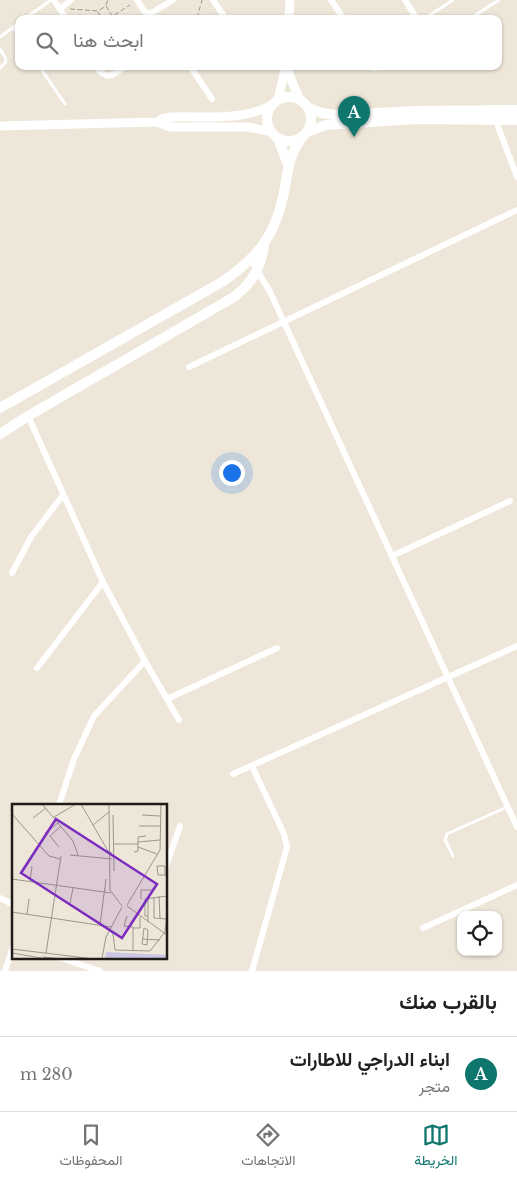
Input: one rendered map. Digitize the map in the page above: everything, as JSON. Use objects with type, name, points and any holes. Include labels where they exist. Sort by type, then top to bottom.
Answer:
[{"type":"main road","points":[[288,165],[275,135],[269,127],[268,116],[275,103],[289,97],[300,100],[308,108],[335,115],[416,111],[517,110]]},
{"type":"main road","points":[[0,408],[222,282],[251,260],[264,245],[274,226],[281,207],[288,165],[311,120],[308,108]]},
{"type":"main road","points":[[275,135],[290,141],[326,125],[415,119],[517,120]]},
{"type":"main road","points":[[0,434],[234,297],[247,286],[258,270],[264,245]]},
{"type":"street","points":[[52,0],[64,15]]},
{"type":"street","points":[[60,9],[72,0]]},
{"type":"street","points":[[137,0],[146,13],[153,15]]},
{"type":"street","points":[[157,15],[172,0]]},
{"type":"street","points":[[213,0],[223,15]]},
{"type":"street","points":[[289,15],[290,0]]},
{"type":"street","points":[[331,0],[341,15]]},
{"type":"street","points":[[405,0],[414,15]]},
{"type":"street","points":[[99,70],[107,76],[120,70]]},
{"type":"street","points":[[193,70],[212,99]]},
{"type":"street","points":[[158,122],[164,118],[248,115],[264,110],[275,103],[285,70]]},
{"type":"street","points":[[288,70],[300,100]]},
{"type":"street","points":[[496,121],[517,177]]},
{"type":"street","points":[[0,126],[158,122],[170,127],[248,127],[275,135]]},
{"type":"street","points":[[189,366],[517,210]]},
{"type":"street","points":[[251,260],[284,321],[517,827]]},
{"type":"street","points":[[28,416],[103,582],[144,660],[179,720]]},
{"type":"street","points":[[12,573],[31,537],[63,495]]},
{"type":"street","points":[[392,556],[510,501]]},
{"type":"street","points":[[36,668],[103,582]]},
{"type":"street","points":[[233,774],[517,646]]},
{"type":"street","points":[[167,698],[277,648]]},
{"type":"street","points":[[59,804],[74,759],[94,716],[144,660]]},
{"type":"street","points":[[252,766],[284,834],[287,848],[252,971]]},
{"type":"street","points":[[168,860],[180,826]]},
{"type":"street","points":[[423,928],[517,885]]},
{"type":"street","points":[[0,898],[12,904]]},
{"type":"street","points":[[5,971],[12,950]]},
{"type":"street","points":[[61,958],[100,971]]},
{"type":"lane","points":[[30,15],[52,0]]},
{"type":"lane","points":[[430,15],[453,0]]},
{"type":"lane","points":[[474,15],[492,2],[499,0]]},
{"type":"lane","points":[[0,37],[13,27],[15,30]]},
{"type":"lane","points":[[0,49],[6,59],[5,64],[0,68]]},
{"type":"lane","points":[[42,70],[64,104]]},
{"type":"lane","points":[[453,856],[445,840],[447,834],[508,806]]},
{"type":"path","points":[[60,9],[98,11],[106,6],[108,0]]},
{"type":"path","points":[[117,15],[137,0]]},
{"type":"path","points":[[199,15],[202,0]]},
{"type":"path","points":[[106,6],[111,15]]},
{"type":"path","points":[[98,11],[100,15]]},
{"type":"place","name":"ابناء الدراجي للاطارات","points":[[354,137]]}]
